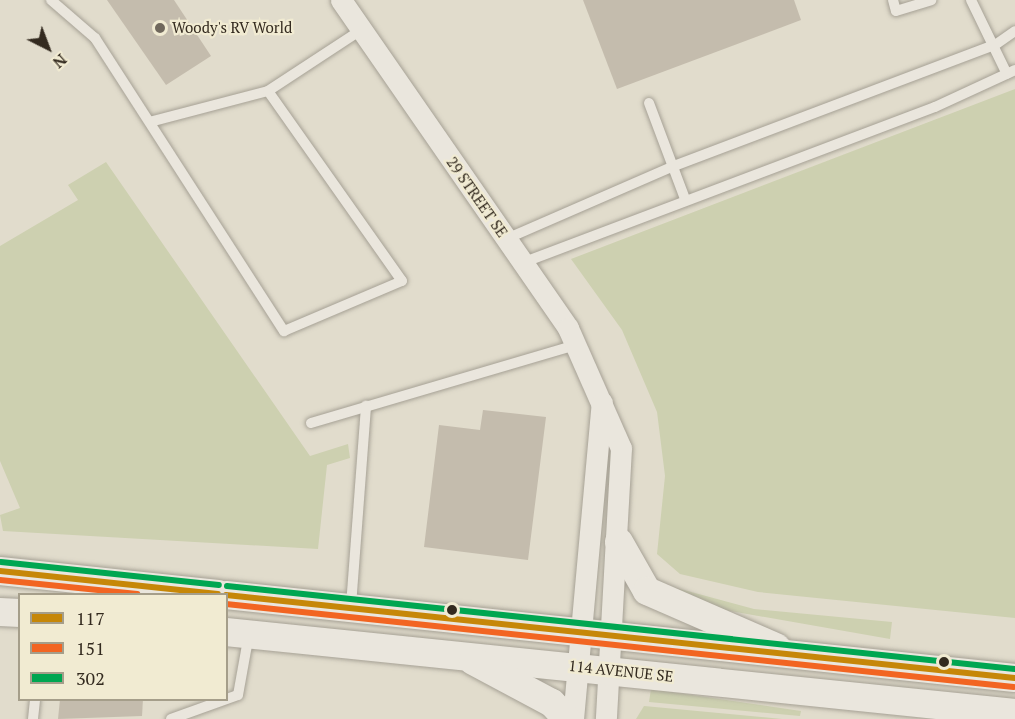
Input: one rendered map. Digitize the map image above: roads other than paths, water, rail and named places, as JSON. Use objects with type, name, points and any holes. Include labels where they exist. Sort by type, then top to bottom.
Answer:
[{"type":"main road","points":[[619,542],[647,591],[789,654]]},
{"type":"main road","points":[[0,571],[209,593]]},
{"type":"main road","points":[[228,596],[1015,678]]},
{"type":"main road","points":[[0,612],[18,613]]},
{"type":"main road","name":"114 AVENUE SE","points":[[238,633],[461,654],[1015,713]]},
{"type":"main road","points":[[461,654],[552,704],[567,719]]},
{"type":"street","name":"29 STREET SE","points":[[341,0],[506,238],[576,345],[621,447],[619,542],[606,719]]},
{"type":"street","points":[[573,719],[602,402]]},
{"type":"lane","points":[[51,0],[95,38],[284,331],[402,281],[268,90]]},
{"type":"lane","points":[[893,0],[896,11],[931,0]]},
{"type":"lane","points":[[522,263],[685,199],[935,107],[1011,72],[971,0]]},
{"type":"lane","points":[[150,122],[268,90],[361,30]]},
{"type":"lane","points":[[506,238],[674,166],[995,45],[1015,31]]},
{"type":"lane","points":[[649,104],[685,199]]},
{"type":"lane","points":[[311,423],[576,345]]},
{"type":"lane","points":[[351,609],[366,406]]},
{"type":"lane","points":[[228,699],[238,695],[238,633]]},
{"type":"lane","points":[[33,719],[35,701]]},
{"type":"lane","points":[[171,719],[221,701]]},
{"type":"place","name":"Woody's RV World","points":[[160,28]]}]
